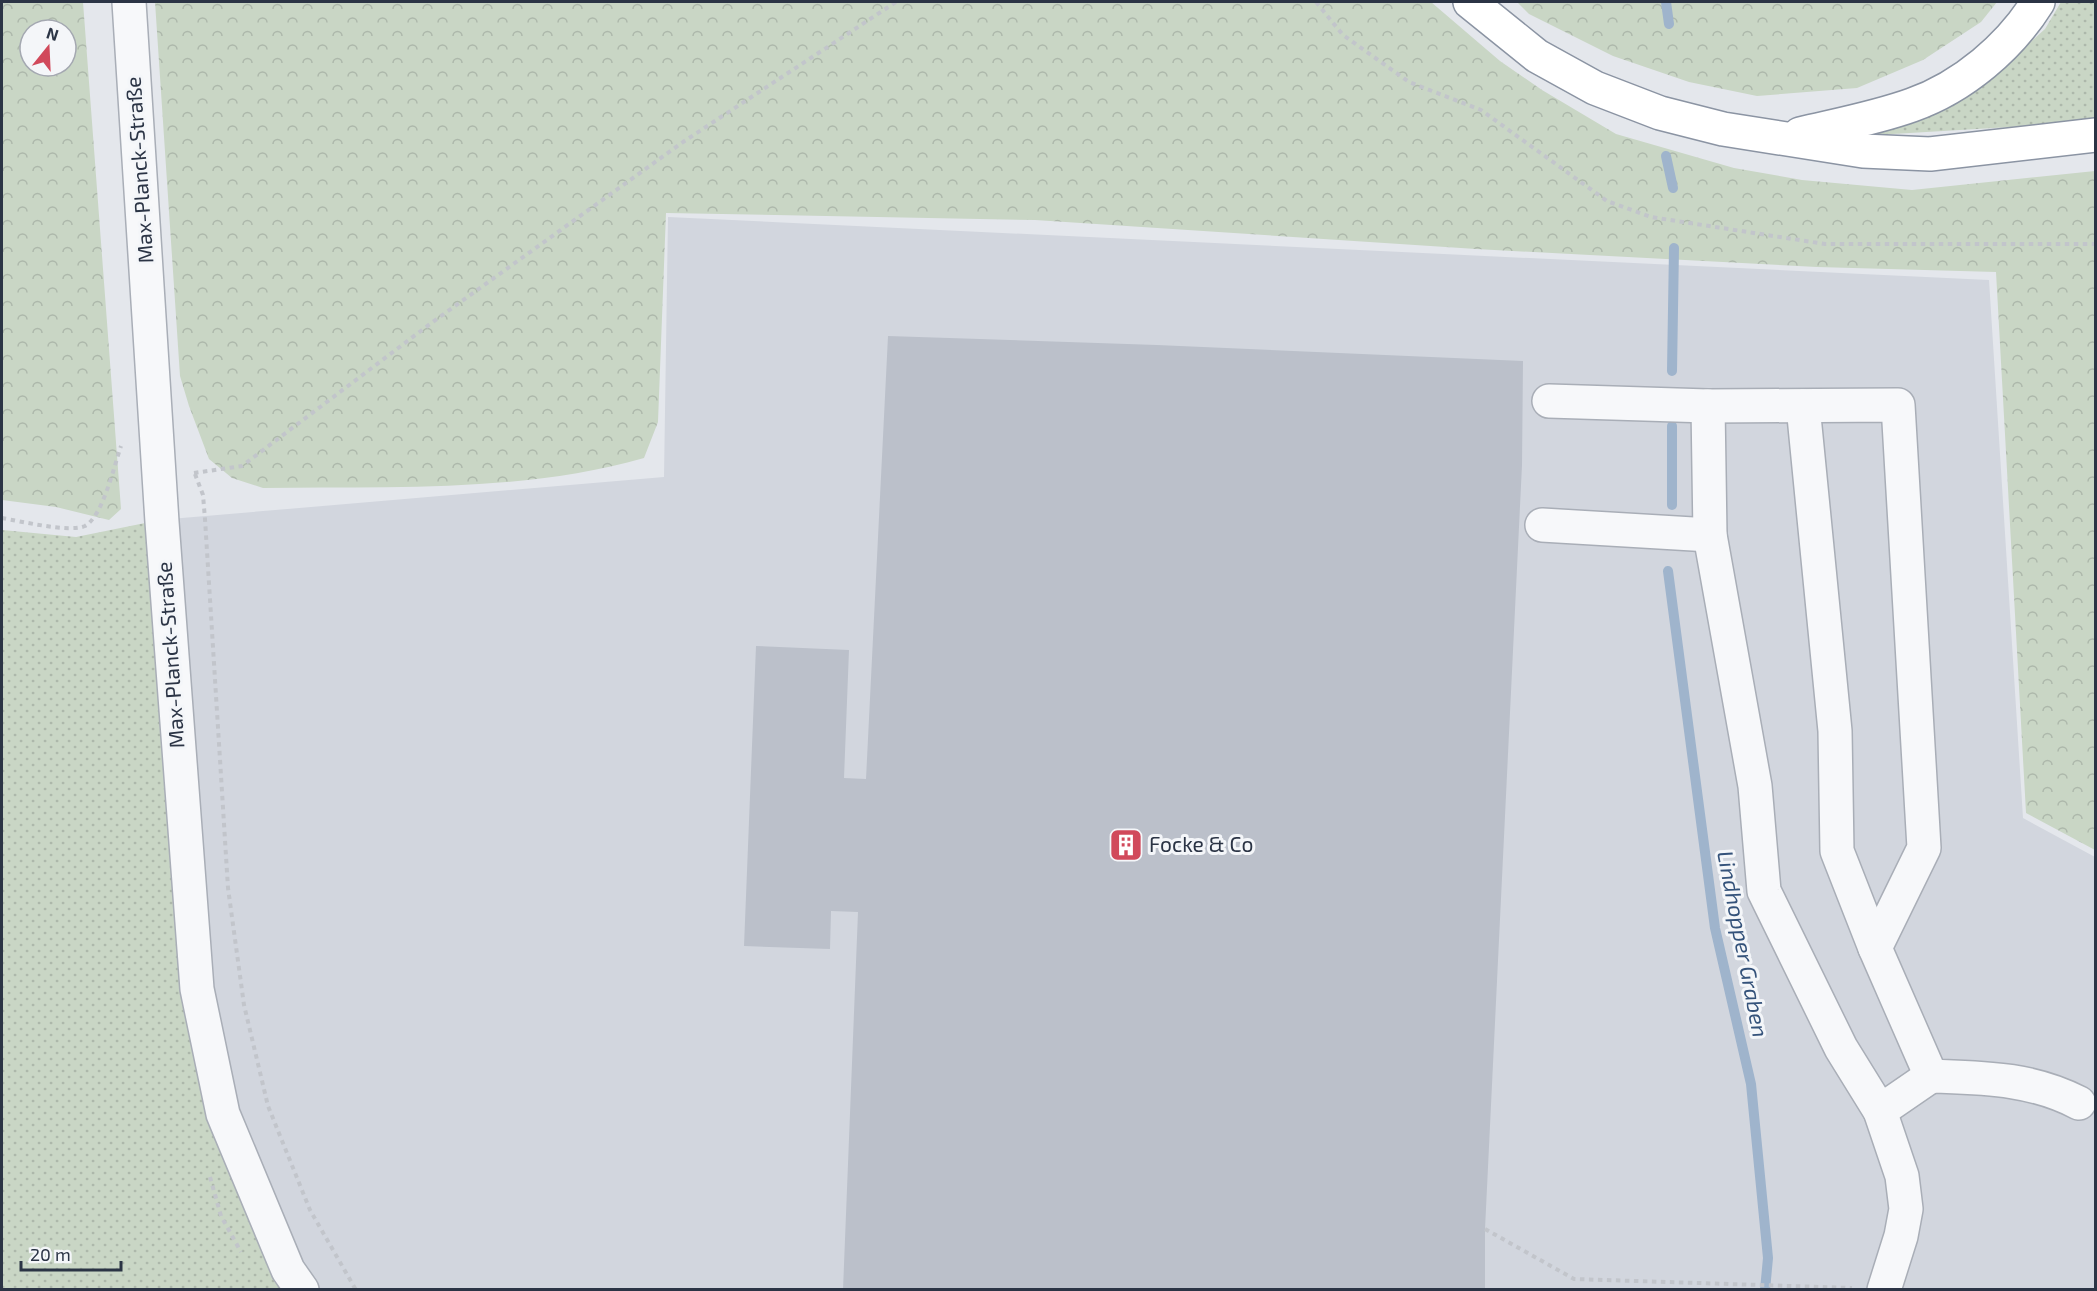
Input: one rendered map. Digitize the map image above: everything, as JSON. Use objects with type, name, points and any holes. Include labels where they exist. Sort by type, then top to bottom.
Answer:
[{"type":"highway","points":[[1470,2],[1537,56],[1595,88],[1660,113],[1723,129],[1863,151],[1930,154],[2096,135]]},
{"type":"highway","points":[[1781,139],[1862,120],[1914,104],[1948,87],[1991,58],[2029,16],[2038,2]]},
{"type":"street","name":"Max-Planck-Straße","points":[[129,2],[162,522],[197,989],[223,1114],[288,1270],[302,1290]]},
{"type":"street","points":[[1549,401],[1708,406],[1898,405],[1924,848],[1875,948]]},
{"type":"street","points":[[1708,406],[1710,535],[1755,786],[1764,891],[1841,1048],[1880,1111],[1902,1176],[1906,1209],[1901,1236],[1884,1290]]},
{"type":"street","points":[[1803,406],[1835,731],[1837,850],[1875,948],[1931,1076]]},
{"type":"street","points":[[1542,525],[1710,535]]},
{"type":"street","points":[[1880,1111],[1931,1076],[2000,1078],[2059,1093],[2079,1103]]},
{"type":"path","points":[[356,1290],[310,1210],[268,1106],[244,1005],[228,888],[203,495],[194,473],[242,466],[439,317],[683,142],[896,2]]},
{"type":"path","points":[[1316,2],[1343,35],[1409,82],[1480,110],[1607,201],[1651,217],[1825,244],[2096,244]]},
{"type":"path","points":[[2,518],[63,528],[84,526],[97,514],[123,442]]},
{"type":"path","points":[[1485,1229],[1574,1279],[1884,1290]]},
{"type":"shaded area","points":[[668,217],[1989,280],[2023,818],[2095,857],[2095,1289],[308,1289],[228,1113],[204,988],[170,519],[664,477]]},
{"type":"green space","points":[[2,2],[83,2],[121,509],[109,520],[56,507],[2,500]]},
{"type":"green space","points":[[155,2],[1431,2],[1500,61],[1542,90],[1616,134],[1734,168],[1802,180],[1912,190],[2095,171],[2095,850],[2026,813],[1996,272],[1817,267],[1476,249],[1035,220],[666,213],[658,422],[644,458],[551,477],[503,482],[407,487],[263,488],[232,478],[209,459],[180,376]]},
{"type":"green space","points":[[1517,2],[1997,2],[1981,22],[1923,60],[1857,88],[1757,96],[1689,82],[1613,56],[1529,14]]},
{"type":"green space","points":[[2061,2],[2095,2],[2095,119],[2027,126],[1876,135],[1878,127],[1924,112],[1986,82],[2045,29]]},
{"type":"green space","points":[[150,522],[191,991],[297,1289],[2,1289],[2,530],[76,537]]},
{"type":"building","name":"Focke & Co","points":[[888,336],[1523,361],[1522,465],[1485,1229],[1485,1290],[843,1290],[858,912],[831,911],[830,949],[744,946],[756,646],[849,650],[844,778],[866,779]]},
{"type":"waterway","name":"Lindhopper Graben","points":[[1666,2],[1669,24]]},
{"type":"waterway","name":"Lindhopper Graben","points":[[1666,156],[1673,188]]},
{"type":"waterway","name":"Lindhopper Graben","points":[[1672,371],[1674,248]]},
{"type":"waterway","name":"Lindhopper Graben","points":[[1672,426],[1672,505]]},
{"type":"waterway","name":"Lindhopper Graben","points":[[1668,571],[1715,928],[1751,1084],[1768,1258],[1765,1290]]},
{"type":"place","name":"Focke & Co","points":[[1126,845]]}]
